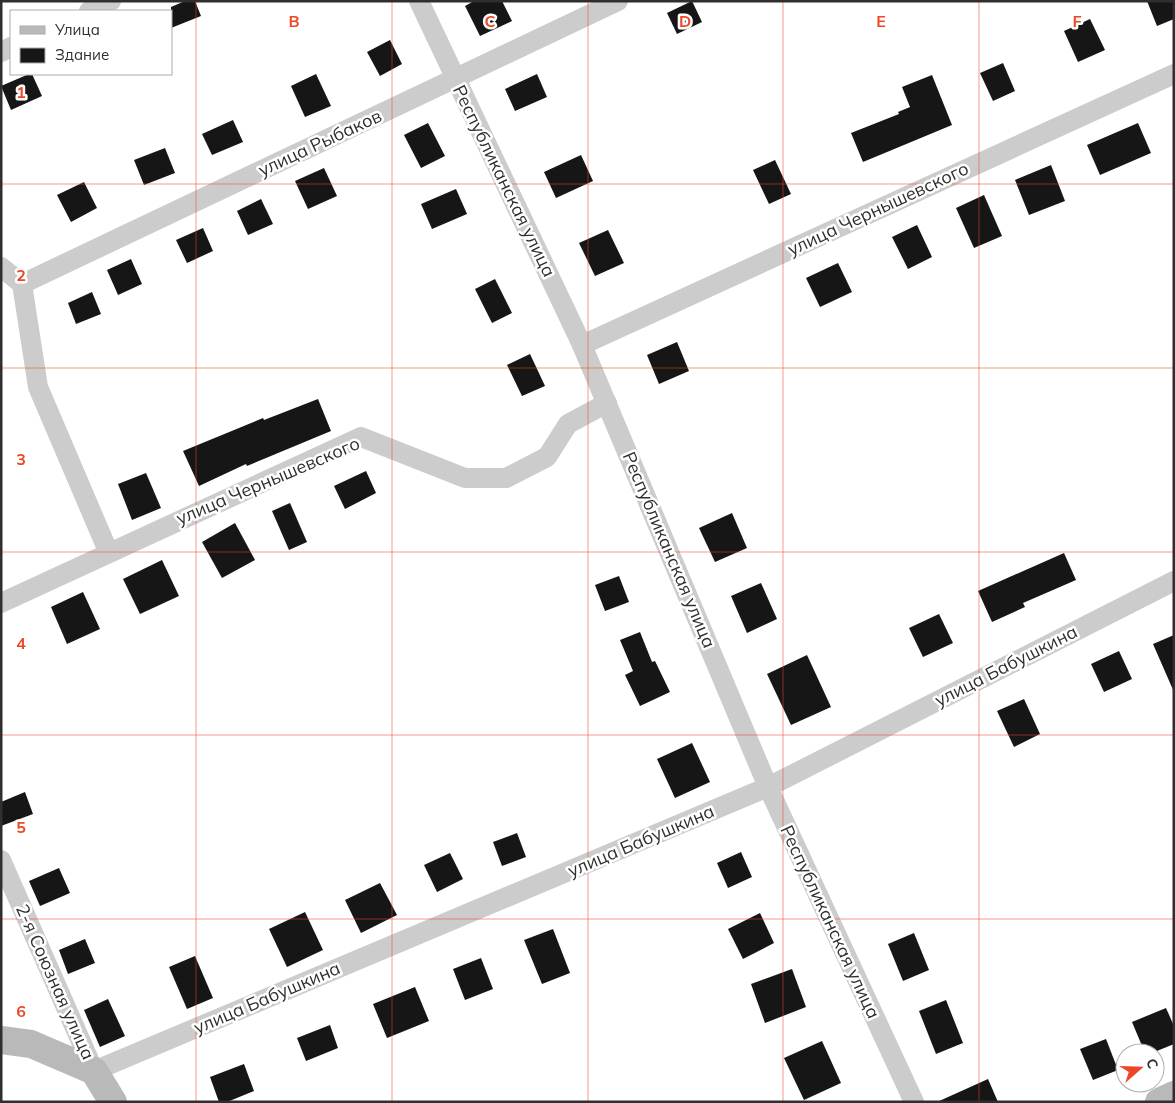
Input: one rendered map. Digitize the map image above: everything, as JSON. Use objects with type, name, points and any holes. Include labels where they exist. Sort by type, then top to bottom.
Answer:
[{"type":"main road","points":[[1,1040],[31,1044],[94,1071]]},
{"type":"main road","name":"2-я Союзная улица","points":[[94,1071],[113,1102]]},
{"type":"main road","points":[[1159,1102],[1174,1095]]},
{"type":"street","points":[[91,10],[111,1]]},
{"type":"street","name":"Республиканская улица","points":[[418,1],[582,345],[768,788],[914,1102]]},
{"type":"street","name":"улица Рыбаков","points":[[22,284],[618,1]]},
{"type":"street","name":"улица Чернышевского","points":[[582,345],[1174,74]]},
{"type":"street","points":[[1,267],[22,284],[38,387],[108,552]]},
{"type":"street","name":"улица Чернышевского","points":[[1,602],[361,437],[465,478],[506,478],[546,457],[568,424],[607,403]]},
{"type":"street","name":"улица Бабушкина","points":[[94,1071],[768,788],[1174,581]]},
{"type":"street","name":"2-я Союзная улица","points":[[1,860],[94,1071]]},
{"type":"building","points":[[185,1],[195,1],[201,16],[172,28],[171,7]]},
{"type":"building","points":[[474,1],[502,1],[512,21],[480,36],[465,6]]},
{"type":"building","points":[[692,1],[702,22],[677,34],[667,13]]},
{"type":"building","points":[[1147,1],[1174,1],[1174,19],[1157,26]]},
{"type":"building","points":[[1090,19],[1105,50],[1078,62],[1064,31]]},
{"type":"building","points":[[390,40],[402,64],[380,76],[367,52]]},
{"type":"building","points":[[1003,63],[1015,91],[993,101],[980,73]]},
{"type":"building","points":[[316,74],[331,106],[305,117],[291,86]]},
{"type":"building","points":[[537,74],[547,97],[515,111],[505,89]]},
{"type":"building","points":[[27,75],[32,75],[42,96],[11,110],[1,86]]},
{"type":"building","points":[[932,75],[952,125],[863,162],[851,133],[899,114],[898,112],[910,107],[902,87]]},
{"type":"building","points":[[233,120],[243,142],[212,155],[202,134]]},
{"type":"building","points":[[428,123],[445,156],[421,168],[404,135]]},
{"type":"building","points":[[1138,123],[1151,153],[1100,175],[1087,145]]},
{"type":"building","points":[[165,148],[175,173],[144,185],[134,160]]},
{"type":"building","points":[[581,155],[593,181],[556,198],[544,172]]},
{"type":"building","points":[[775,160],[791,194],[769,204],[753,170]]},
{"type":"building","points":[[1051,165],[1065,201],[1029,215],[1015,180]]},
{"type":"building","points":[[324,168],[337,196],[308,209],[295,181]]},
{"type":"building","points":[[84,182],[97,208],[71,222],[57,195]]},
{"type":"building","points":[[456,189],[467,214],[432,229],[421,204]]},
{"type":"building","points":[[984,195],[1002,236],[974,248],[956,208]]},
{"type":"building","points":[[261,199],[273,224],[248,235],[237,211]]},
{"type":"building","points":[[917,225],[932,257],[908,269],[892,237]]},
{"type":"building","points":[[203,228],[213,251],[187,263],[176,240]]},
{"type":"building","points":[[608,230],[624,263],[595,276],[579,243]]},
{"type":"building","points":[[131,259],[142,284],[118,295],[107,270]]},
{"type":"building","points":[[838,263],[852,292],[820,307],[806,278]]},
{"type":"building","points":[[495,279],[512,313],[492,323],[475,289]]},
{"type":"building","points":[[92,292],[101,314],[76,324],[68,303]]},
{"type":"building","points":[[677,342],[689,371],[659,384],[647,355]]},
{"type":"building","points":[[530,354],[545,386],[522,396],[507,365]]},
{"type":"building","points":[[318,399],[331,431],[247,466],[246,464],[199,486],[183,451],[263,418],[264,420]]},
{"type":"building","points":[[366,471],[376,493],[345,509],[334,486]]},
{"type":"building","points":[[146,473],[161,508],[132,520],[118,484]]},
{"type":"building","points":[[290,503],[307,542],[289,550],[272,511]]},
{"type":"building","points":[[732,513],[747,548],[715,562],[699,528]]},
{"type":"building","points":[[235,523],[255,560],[222,578],[202,542]]},
{"type":"building","points":[[1064,553],[1076,580],[1023,603],[1025,607],[992,622],[978,591]]},
{"type":"building","points":[[162,560],[179,596],[140,614],[123,579]]},
{"type":"building","points":[[619,576],[629,602],[605,611],[595,585]]},
{"type":"building","points":[[761,583],[777,619],[747,633],[731,596]]},
{"type":"building","points":[[83,592],[100,629],[67,644],[51,607]]},
{"type":"building","points":[[939,614],[953,643],[923,657],[909,628]]},
{"type":"building","points":[[640,632],[652,662],[655,661],[670,692],[640,706],[625,675],[633,671],[620,640]]},
{"type":"building","points":[[1174,635],[1174,692],[1153,644]]},
{"type":"building","points":[[1119,651],[1132,679],[1104,692],[1091,664]]},
{"type":"building","points":[[807,655],[831,707],[791,725],[767,674]]},
{"type":"building","points":[[1024,699],[1040,734],[1014,747],[997,711]]},
{"type":"building","points":[[692,743],[710,782],[675,798],[657,759]]},
{"type":"building","points":[[25,792],[33,814],[1,826],[1,802]]},
{"type":"building","points":[[517,833],[526,857],[502,866],[493,842]]},
{"type":"building","points":[[741,852],[752,877],[728,888],[717,863]]},
{"type":"building","points":[[450,853],[463,879],[437,892],[424,865]]},
{"type":"building","points":[[59,868],[70,893],[40,906],[29,881]]},
{"type":"building","points":[[380,883],[397,915],[361,933],[345,900]]},
{"type":"building","points":[[305,912],[323,950],[287,967],[269,929]]},
{"type":"building","points":[[760,913],[774,943],[743,959],[728,929]]},
{"type":"building","points":[[553,929],[570,973],[542,984],[524,940]]},
{"type":"building","points":[[914,933],[929,970],[903,981],[888,944]]},
{"type":"building","points":[[85,939],[95,963],[68,974],[59,950]]},
{"type":"building","points":[[195,956],[213,998],[187,1009],[169,967]]},
{"type":"building","points":[[481,958],[493,989],[465,1000],[453,969]]},
{"type":"building","points":[[792,969],[806,1007],[765,1023],[751,984]]},
{"type":"building","points":[[415,987],[429,1021],[387,1038],[373,1004]]},
{"type":"building","points":[[108,999],[125,1036],[100,1047],[84,1010]]},
{"type":"building","points":[[946,1000],[963,1043],[936,1054],[919,1011]]},
{"type":"building","points":[[1166,1008],[1174,1026],[1174,1044],[1165,1048],[1165,1043],[1141,1043],[1132,1022]]},
{"type":"building","points":[[330,1025],[338,1048],[306,1061],[297,1038]]},
{"type":"building","points":[[1106,1039],[1115,1062],[1115,1071],[1093,1080],[1080,1049]]},
{"type":"building","points":[[822,1041],[841,1083],[804,1100],[784,1058]]},
{"type":"building","points":[[244,1064],[254,1091],[227,1102],[219,1102],[210,1077]]},
{"type":"building","points":[[988,1079],[998,1102],[937,1102]]}]
